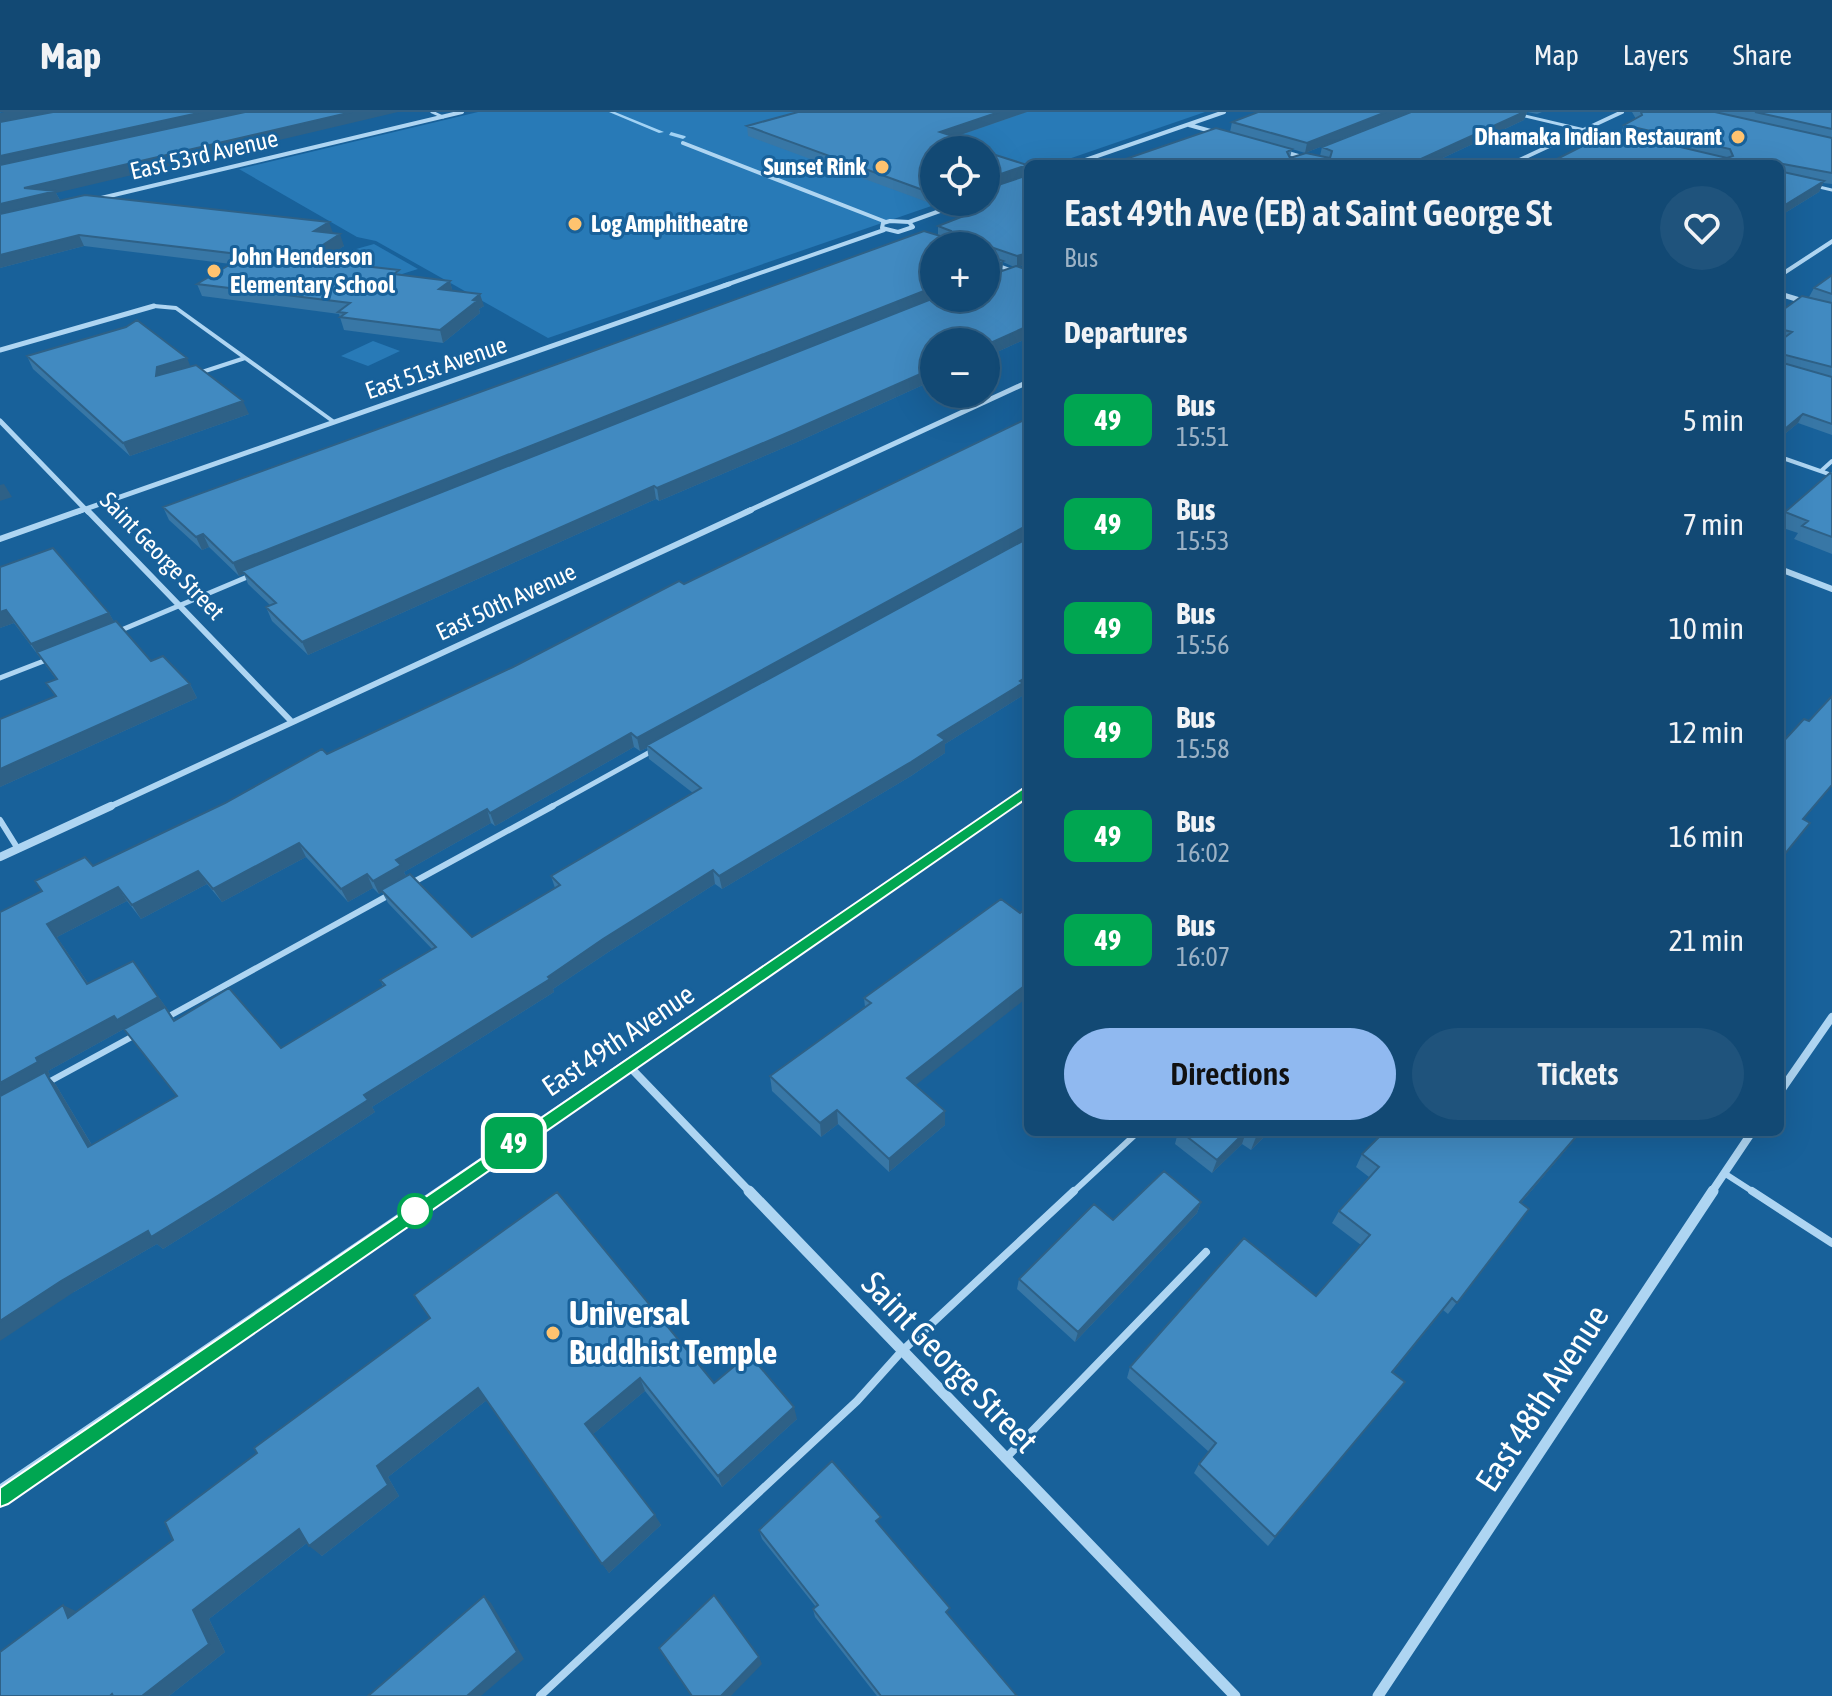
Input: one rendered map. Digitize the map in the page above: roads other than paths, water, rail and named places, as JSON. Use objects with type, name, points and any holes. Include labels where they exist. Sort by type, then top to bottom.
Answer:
[{"type":"street","name":"East 53rd Avenue","points":[[84,202],[462,112]]},
{"type":"street","points":[[1086,160],[1224,112]]},
{"type":"street","points":[[1520,160],[1622,112]]},
{"type":"street","points":[[1188,125],[1222,134]]},
{"type":"street","points":[[683,143],[886,222],[909,222],[926,216]]},
{"type":"street","points":[[1278,150],[1312,160]]},
{"type":"street","points":[[886,222],[881,225],[884,230],[910,232],[913,227],[909,222]]},
{"type":"street","name":"East 51st Avenue","points":[[0,539],[884,230]]},
{"type":"street","points":[[1784,274],[1830,245]]},
{"type":"street","points":[[1000,266],[1024,275]]},
{"type":"street","points":[[1784,295],[1811,303]]},
{"type":"street","points":[[0,350],[154,306]]},
{"type":"street","name":"East 50th Avenue","points":[[0,857],[1024,384]]},
{"type":"street","name":"Saint George Street","points":[[0,421],[291,721]]},
{"type":"street","points":[[1784,571],[1832,589]]},
{"type":"street","name":"East 49th Avenue","points":[[0,1496],[1024,793]]},
{"type":"street","points":[[1784,1086],[1832,1017]]},
{"type":"street","name":"Saint George Street","points":[[627,1064],[1235,1696]]},
{"type":"street","name":"East 48th Avenue","points":[[1378,1696],[1749,1136]]},
{"type":"lane","points":[[432,112],[443,117]]},
{"type":"lane","points":[[1508,112],[1610,136]]},
{"type":"lane","points":[[1300,160],[1320,152]]},
{"type":"lane","points":[[1806,184],[1832,190]]},
{"type":"lane","points":[[1007,275],[1024,269]]},
{"type":"lane","points":[[154,306],[176,308],[334,422]]},
{"type":"lane","points":[[192,375],[245,358]]},
{"type":"lane","points":[[0,434],[10,431]]},
{"type":"lane","points":[[1784,458],[1832,475]]},
{"type":"lane","points":[[1821,471],[1832,461]]},
{"type":"lane","points":[[118,631],[260,572]]},
{"type":"lane","points":[[0,678],[59,655]]},
{"type":"lane","points":[[153,1025],[667,743]]},
{"type":"lane","points":[[0,820],[18,849]]},
{"type":"lane","points":[[42,1086],[139,1033]]},
{"type":"lane","points":[[540,1696],[857,1401],[901,1352],[1134,1136]]},
{"type":"lane","points":[[1724,1173],[1832,1243]]},
{"type":"lane","points":[[1005,1460],[1206,1252]]},
{"type":"waterway","points":[[611,112],[661,132]]},
{"type":"waterway","points":[[671,134],[683,137]]},
{"type":"place","name":"Dhamaka Indian Restaurant","points":[[1738,137]]},
{"type":"place","name":"Sunset Rink","points":[[882,167]]},
{"type":"place","name":"Log Amphitheatre","points":[[575,224]]},
{"type":"place","name":"John Henderson Elementary School","points":[[214,271]]},
{"type":"place","name":"Universal Buddhist Temple","points":[[553,1333]]}]
